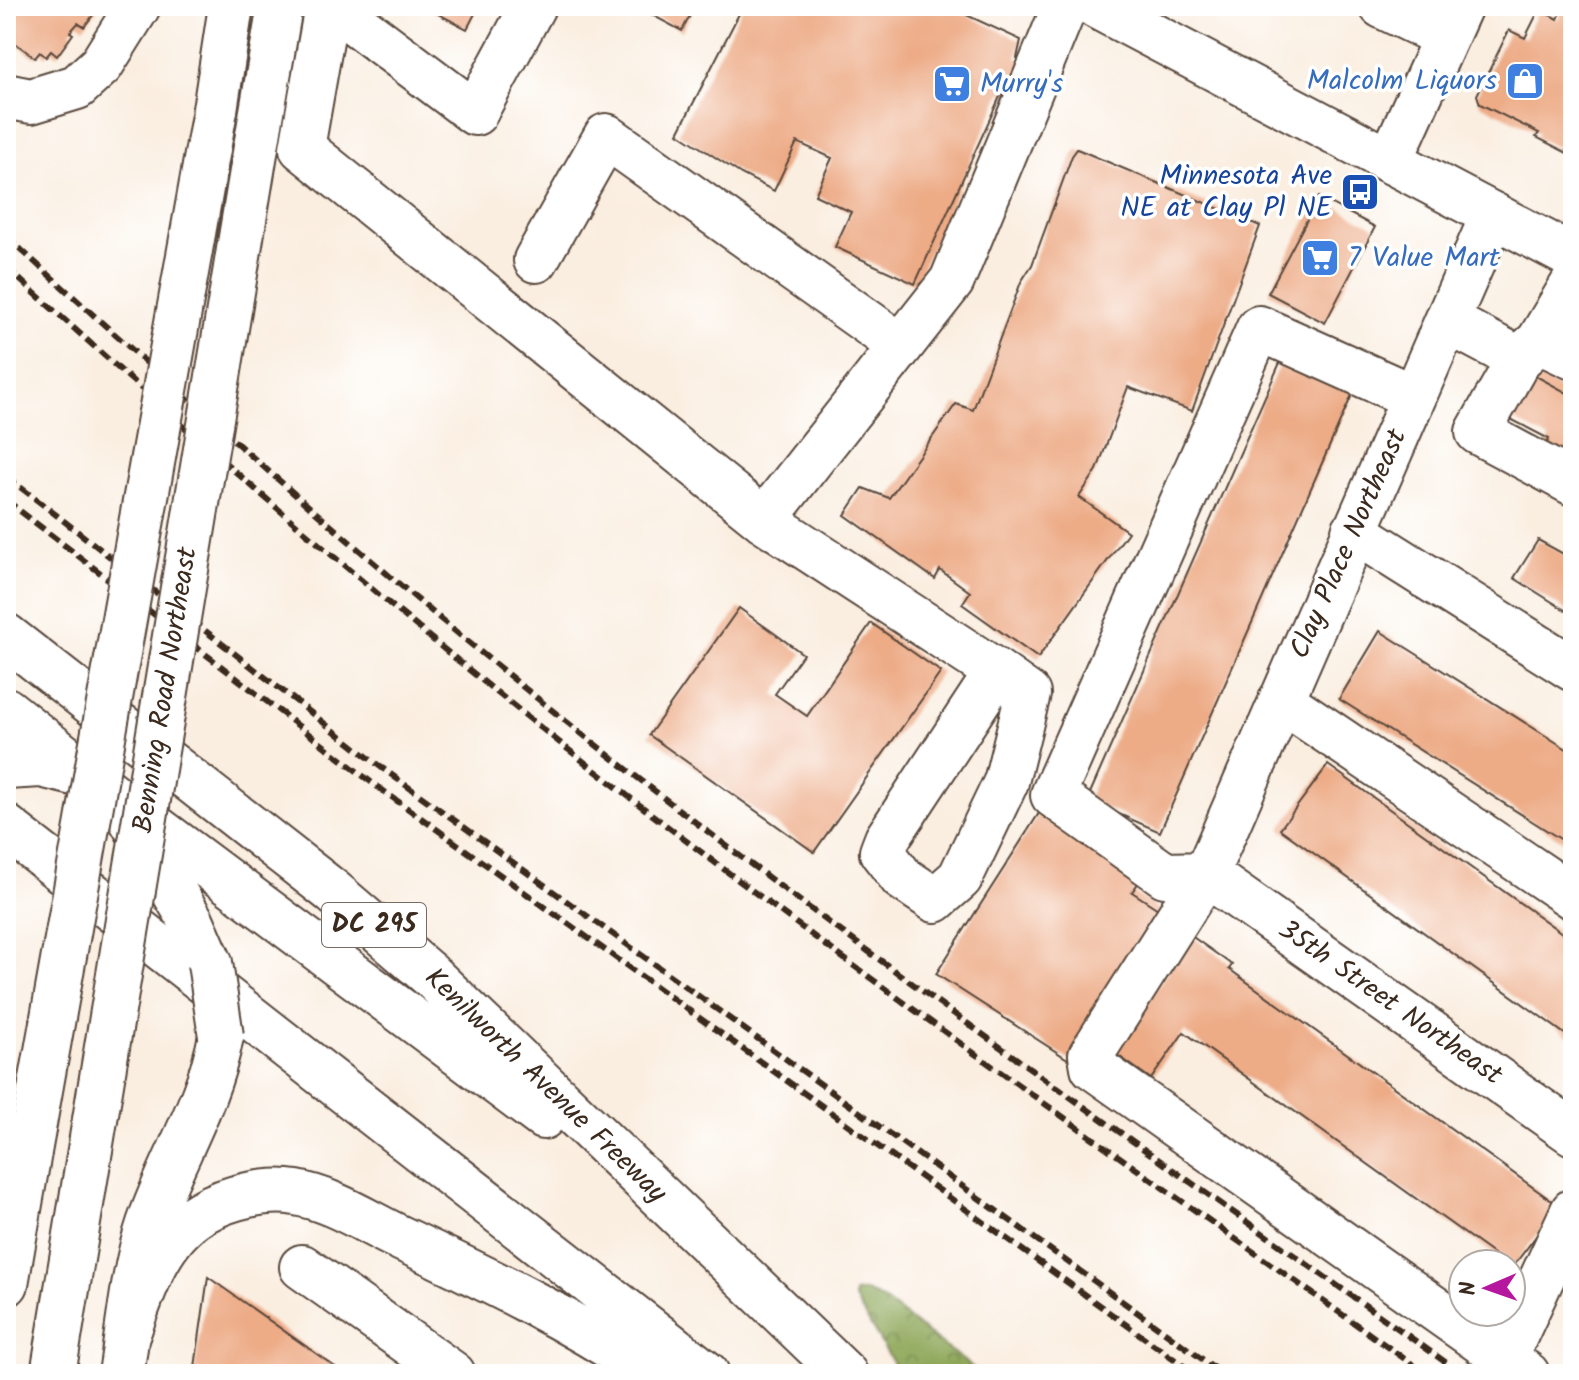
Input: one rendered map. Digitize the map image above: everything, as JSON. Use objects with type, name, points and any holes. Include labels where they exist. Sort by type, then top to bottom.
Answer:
[{"type":"main road","points":[[6,96],[31,101],[77,87],[101,65],[138,6]]},
{"type":"main road","name":"Benning Road Northeast","points":[[6,1284],[231,6]]},
{"type":"main road","name":"Benning Road Northeast","points":[[53,1374],[280,6]]},
{"type":"main road","points":[[327,6],[302,148],[764,520],[1012,683]]},
{"type":"main road","points":[[333,6],[475,113],[533,6]]},
{"type":"main road","points":[[764,520],[952,281],[1065,6]]},
{"type":"main road","points":[[1096,6],[1570,256],[1543,352],[1478,432],[1573,483]]},
{"type":"main road","points":[[1382,6],[1453,21],[1390,161]]},
{"type":"main road","points":[[536,260],[606,136],[901,346]]},
{"type":"main road","name":"Clay Place Northeast","points":[[1493,215],[1206,874],[1091,1055],[1093,1067],[1516,1366]]},
{"type":"main road","points":[[1447,321],[1543,352]]},
{"type":"main road","points":[[1206,874],[1165,875],[1053,795],[1259,328],[1413,397]]},
{"type":"main road","points":[[1354,531],[1573,669]]},
{"type":"main road","name":"Kenilworth Avenue Freeway","points":[[6,636],[365,918],[430,975],[845,1374]]},
{"type":"main road","points":[[1281,700],[1573,897]]},
{"type":"main road","points":[[6,710],[105,789],[713,1248]]},
{"type":"main road","points":[[6,767],[41,765],[105,789],[192,922],[210,963],[221,1036],[210,1084],[148,1227],[124,1354]]},
{"type":"main road","points":[[6,827],[707,1374]]},
{"type":"main road","name":"35th Street Northeast","points":[[1206,874],[1573,1133]]},
{"type":"main road","points":[[124,1354],[150,1271],[178,1233],[200,1213],[243,1197],[285,1192],[324,1202],[520,1294],[605,1342],[652,1374]]},
{"type":"main road","points":[[1516,1366],[1573,1211]]},
{"type":"main road","points":[[302,1267],[453,1374]]},
{"type":"green space","points":[[866,1291],[885,1301],[981,1374],[900,1374],[854,1298],[854,1293]]},
{"type":"building","points":[[6,6],[100,6],[84,27],[78,23],[70,32],[73,34],[57,56],[51,51],[46,57],[40,52],[35,58],[6,36]]},
{"type":"building","points":[[423,6],[479,6],[467,29]]},
{"type":"building","points":[[635,6],[695,6],[682,31]]},
{"type":"building","points":[[743,6],[947,6],[1021,40],[1017,58],[1028,64],[1014,97],[1002,92],[915,284],[835,247],[851,212],[815,195],[832,158],[797,142],[774,191],[741,174],[678,133]]},
{"type":"building","name":"Malcolm Liquors","points":[[1564,6],[1573,6],[1573,156],[1536,137],[1539,133],[1480,104],[1477,95],[1509,30],[1525,38],[1539,10],[1558,19]]},
{"type":"building","points":[[1077,149],[1260,226],[1192,411],[1128,387],[1097,470],[1079,497],[1128,532],[1038,658],[962,604],[970,592],[940,570],[935,579],[845,515],[863,488],[889,498],[956,404],[973,410],[1021,282],[1032,265]]},
{"type":"building","points":[[1319,197],[1375,227],[1325,323],[1268,293]]},
{"type":"building","points":[[1282,358],[1355,388],[1160,832],[1087,800]]},
{"type":"building","points":[[1523,369],[1573,396],[1573,453],[1565,464],[1543,451],[1549,439],[1499,413]]},
{"type":"building","points":[[1538,540],[1573,559],[1573,615],[1514,578]]},
{"type":"building","points":[[739,608],[803,654],[775,694],[807,716],[871,623],[941,672],[814,852],[649,735]]},
{"type":"building","points":[[1380,631],[1573,753],[1573,847],[1339,699]]},
{"type":"building","points":[[1328,765],[1573,941],[1573,1031],[1569,1037],[1280,829]]},
{"type":"building","points":[[1041,810],[1143,876],[1132,892],[1175,920],[1080,1067],[936,974]]},
{"type":"building","points":[[1190,935],[1232,965],[1229,969],[1559,1206],[1527,1248],[1485,1248],[1184,1032],[1151,1079],[1116,1054]]},
{"type":"building","points":[[208,1277],[345,1374],[194,1374]]},
{"type":"railway","points":[[6,236],[362,552],[582,734],[907,980],[1462,1374]]},
{"type":"railway","points":[[6,267],[283,513],[569,750],[886,990],[1426,1374]]},
{"type":"railway","points":[[6,476],[382,768],[1223,1374]]},
{"type":"railway","points":[[6,500],[371,782],[1195,1374]]},
{"type":"place","name":"Malcolm Liquors","points":[[1525,81]]},
{"type":"place","name":"Murry's","points":[[952,84]]},
{"type":"place","name":"Minnesota Ave NE at Clay Pl NE","points":[[1360,192]]},
{"type":"place","name":"7 Value Mart","points":[[1320,258]]}]
